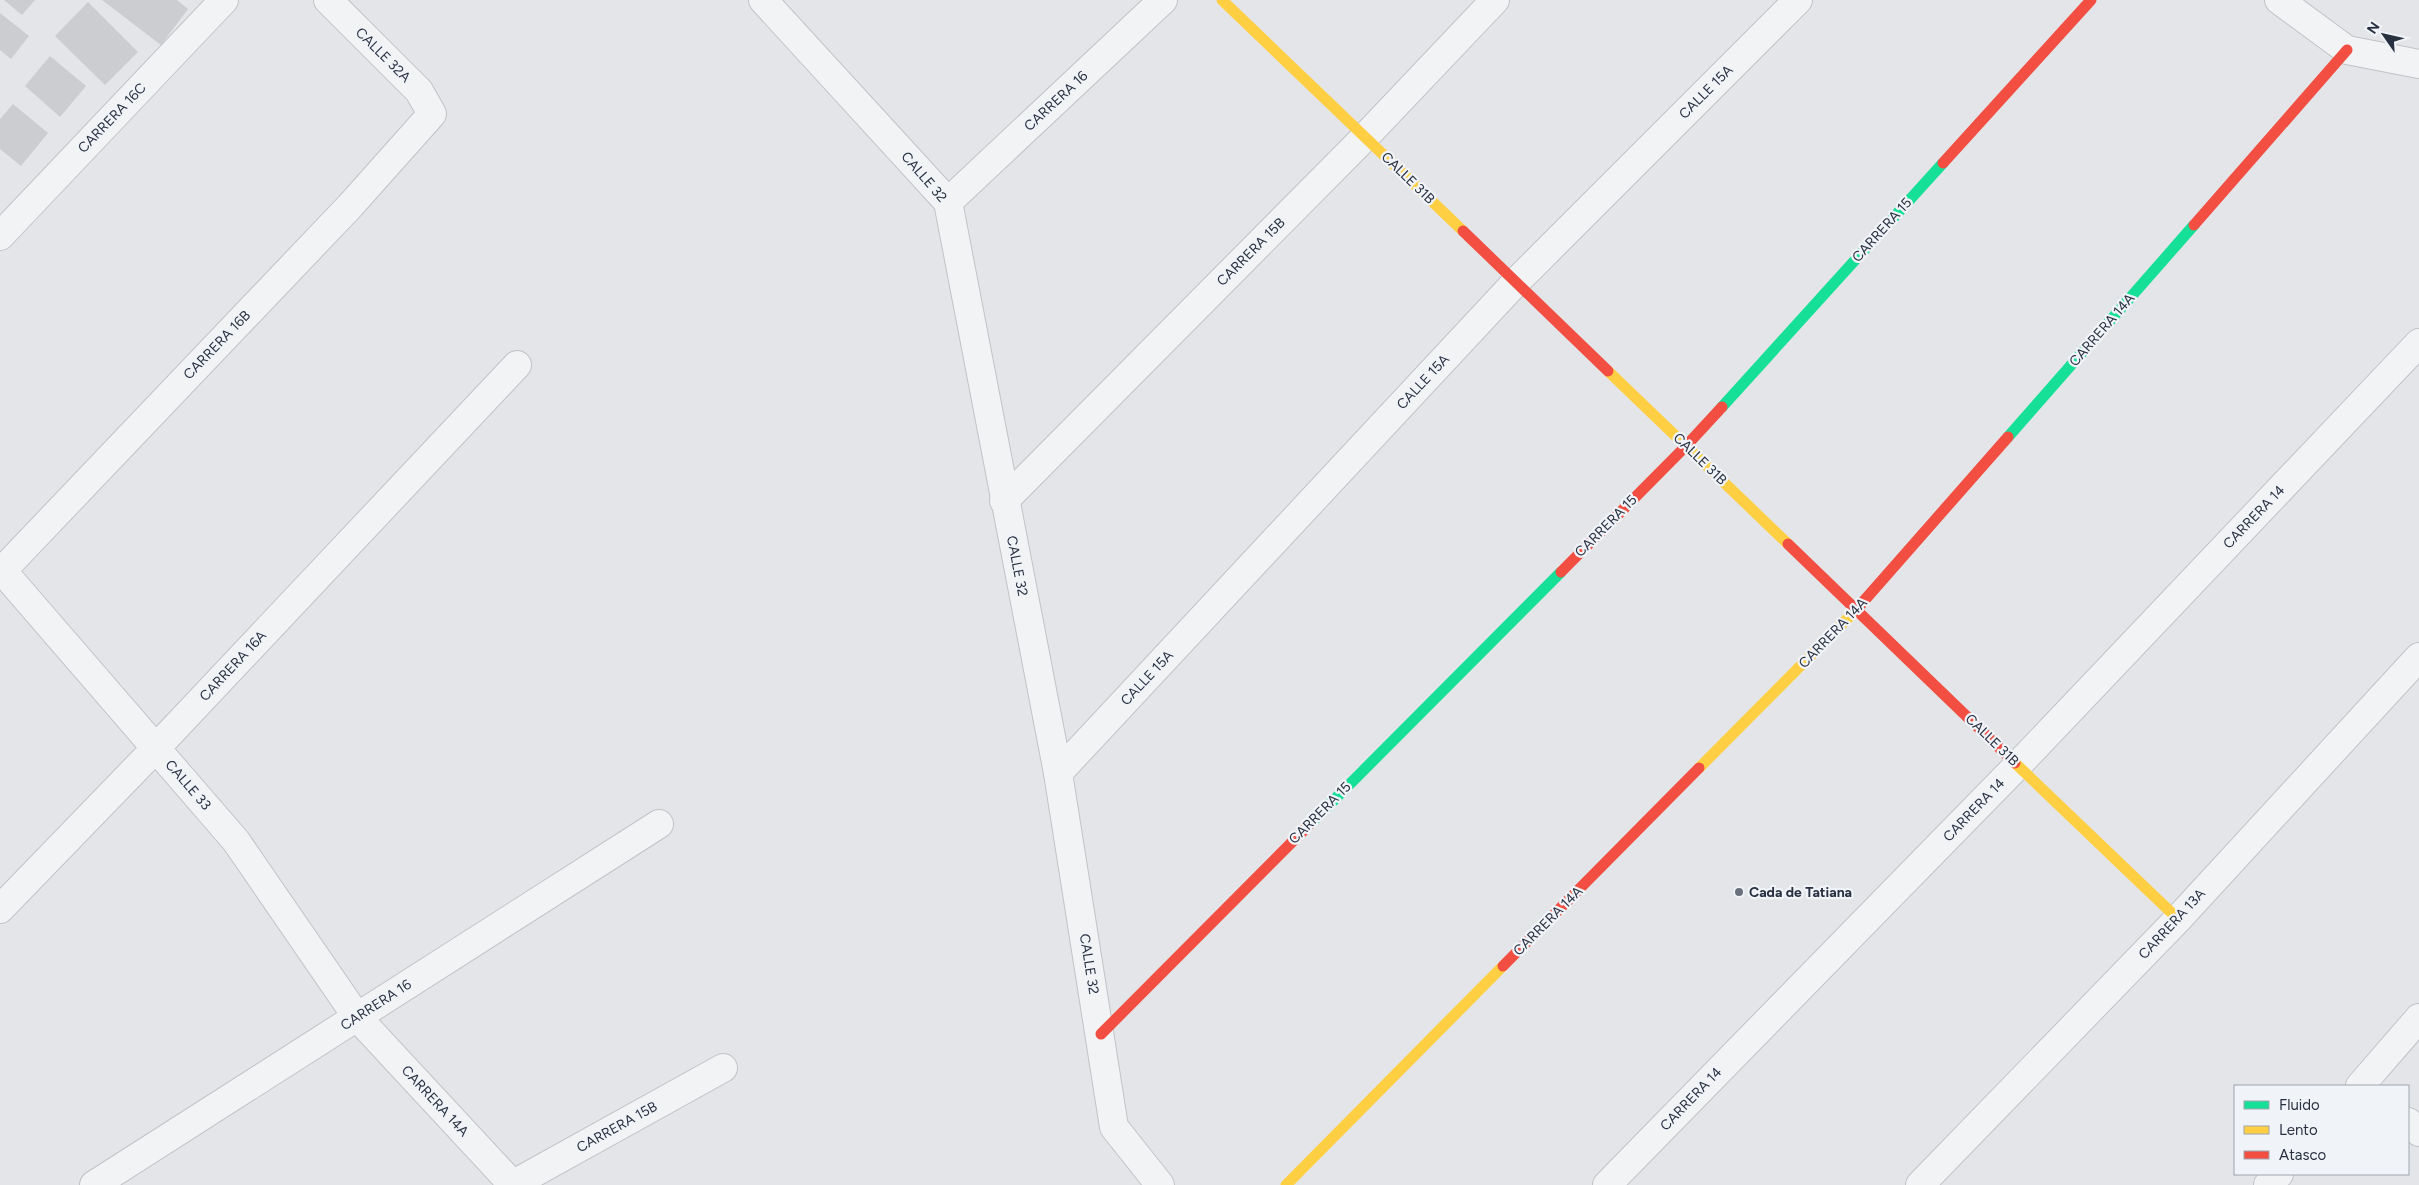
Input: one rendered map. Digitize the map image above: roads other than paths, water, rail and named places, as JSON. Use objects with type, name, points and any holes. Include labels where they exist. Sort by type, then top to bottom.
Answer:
[{"type":"street","name":"CARRERA 16C","points":[[0,236],[224,0]]},
{"type":"street","name":"CALLE 32A","points":[[328,0],[419,91],[432,114]]},
{"type":"street","name":"CALLE 32","points":[[763,0],[948,202],[1004,501],[1058,773],[1101,1034],[1114,1127],[1160,1185]]},
{"type":"street","name":"CARRERA 16","points":[[948,202],[1163,0]]},
{"type":"street","name":"CALLE 31B","points":[[1222,0],[2178,919]]},
{"type":"street","name":"CARRERA 15B","points":[[1004,501],[1365,137],[1495,0]]},
{"type":"street","name":"CALLE 15A","points":[[1058,773],[1516,282],[1798,0]]},
{"type":"street","name":"CARRERA 15","points":[[1101,1034],[1686,446],[2091,0]]},
{"type":"street","points":[[2279,0],[2347,50],[2419,64]]},
{"type":"street","name":"CARRERA 14A","points":[[1286,1185],[1856,610],[2347,50]]},
{"type":"street","name":"CARRERA 16B","points":[[1,571],[350,206],[432,114]]},
{"type":"street","name":"CARRERA 14","points":[[1607,1185],[2018,764],[2419,343]]},
{"type":"street","name":"CARRERA 16A","points":[[0,909],[156,748],[517,365]]},
{"type":"street","name":"CALLE 33","points":[[1,571],[236,841],[357,1017]]},
{"type":"street","name":"CARRERA 13A","points":[[1920,1185],[2178,919],[2419,657]]},
{"type":"street","name":"CARRERA 16","points":[[94,1185],[659,824]]},
{"type":"street","name":"CARRERA 14A","points":[[357,1017],[512,1185]]},
{"type":"street","points":[[2364,1085],[2419,1018]]},
{"type":"street","name":"CARRERA 15B","points":[[512,1185],[723,1068]]},
{"type":"street","points":[[2409,1123],[2419,1132]]},
{"type":"street","points":[[2268,1185],[2278,1175]]},
{"type":"place","name":"Cada de Tatiana","points":[[1739,892]]}]
